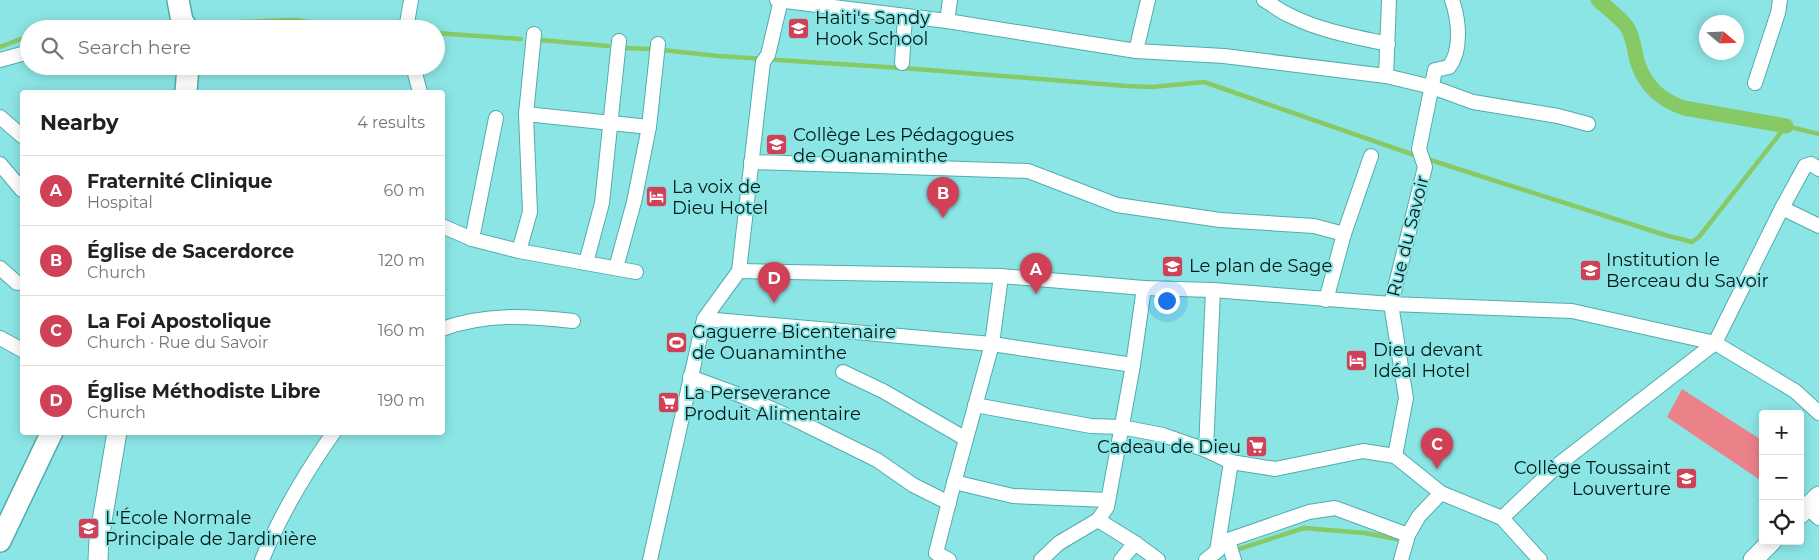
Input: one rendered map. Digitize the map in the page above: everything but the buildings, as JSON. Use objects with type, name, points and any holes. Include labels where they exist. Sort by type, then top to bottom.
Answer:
[{"type":"main road","points":[[178,0],[184,20]]},
{"type":"main road","points":[[186,90],[187,75]]},
{"type":"main road","points":[[0,541],[51,435]]},
{"type":"street","points":[[407,20],[411,0]]},
{"type":"street","points":[[650,560],[704,319],[739,271],[765,58],[780,0],[947,21],[1136,51],[1224,56],[1386,76],[1432,87],[1474,102],[1558,116],[1588,124]]},
{"type":"street","points":[[947,21],[950,0]]},
{"type":"street","points":[[1136,51],[1148,0]]},
{"type":"street","points":[[1264,0],[1290,16],[1340,34],[1388,44]]},
{"type":"street","points":[[1386,76],[1389,0]]},
{"type":"street","name":"Rue du Savoir","points":[[1395,456],[1406,398],[1391,304],[1425,167],[1421,156],[1435,70],[1449,67],[1456,58],[1456,12],[1452,0]]},
{"type":"street","points":[[1755,82],[1778,13],[1780,0]]},
{"type":"street","points":[[902,63],[905,16]]},
{"type":"street","points":[[519,251],[530,212],[526,114],[534,34]]},
{"type":"street","points":[[586,263],[602,203],[619,41]]},
{"type":"street","points":[[616,268],[634,202],[649,127],[658,44]]},
{"type":"street","points":[[0,60],[20,54]]},
{"type":"street","points":[[415,75],[419,90]]},
{"type":"street","points":[[526,114],[649,127]]},
{"type":"street","points":[[0,117],[20,134]]},
{"type":"street","points":[[472,239],[496,118]]},
{"type":"street","points":[[1326,300],[1344,234],[1371,156]]},
{"type":"street","points":[[751,162],[1028,171],[1117,205],[1220,220],[1314,226],[1344,234]]},
{"type":"street","points":[[0,164],[20,188]]},
{"type":"street","points":[[1502,518],[1559,464],[1715,344],[1782,208],[1805,166],[1811,164],[1819,169]]},
{"type":"street","points":[[1782,208],[1819,226]]},
{"type":"street","points":[[445,227],[472,239],[519,251],[636,272]]},
{"type":"street","points":[[0,268],[17,283]]},
{"type":"street","points":[[739,271],[1001,276],[1144,288],[1212,290],[1391,304],[1572,311],[1715,344],[1795,390],[1819,413]]},
{"type":"street","points":[[949,560],[936,553],[992,344],[1001,276]]},
{"type":"street","points":[[1041,560],[1059,543],[1098,520],[1107,507],[1133,365],[1144,288]]},
{"type":"street","points":[[1206,450],[1212,290]]},
{"type":"street","points":[[445,329],[492,318],[529,316],[573,322]]},
{"type":"street","points":[[704,319],[992,344],[1133,365]]},
{"type":"street","points":[[0,338],[20,349]]},
{"type":"street","points":[[843,372],[883,391],[966,439]]},
{"type":"street","points":[[690,377],[745,397],[790,417],[877,460],[913,485],[949,503]]},
{"type":"street","points":[[975,405],[1091,426],[1121,427],[1164,435],[1206,450],[1231,462],[1275,469],[1364,451],[1395,456],[1441,492],[1502,518],[1540,560]]},
{"type":"street","points":[[98,560],[117,435]]},
{"type":"street","points":[[262,560],[269,543],[312,463],[332,435]]},
{"type":"street","points":[[1211,556],[1231,462]]},
{"type":"street","points":[[954,482],[1013,496],[1108,500]]},
{"type":"street","points":[[1403,555],[1408,535],[1419,516],[1441,492]]},
{"type":"street","points":[[1211,556],[1228,540],[1309,512],[1335,508],[1408,535]]},
{"type":"street","points":[[1098,520],[1158,560]]},
{"type":"street","points":[[1228,540],[1234,560]]},
{"type":"street","points":[[1121,560],[1135,543]]},
{"type":"street","points":[[1753,560],[1768,545]]},
{"type":"shaded area","points":[[1682,389],[1759,438],[1759,479],[1667,417]]},
{"type":"waterway","points":[[1598,0],[1627,27],[1641,72],[1650,86],[1661,97],[1684,108],[1786,126]]},
{"type":"waterway","points":[[445,34],[521,39]]},
{"type":"waterway","points":[[0,47],[20,39]]},
{"type":"waterway","points":[[540,40],[608,46]]},
{"type":"waterway","points":[[624,48],[650,49]]},
{"type":"waterway","points":[[663,50],[718,56],[916,69],[1126,86],[1152,87],[1204,82],[1417,156]]},
{"type":"waterway","points":[[1424,158],[1692,242],[1699,237],[1786,126],[1819,134]]},
{"type":"waterway","points":[[1236,550],[1304,528],[1365,533],[1401,540],[1405,538]]},
{"type":"place","name":"Haiti's Sandy Hook School","points":[[799,28]]},
{"type":"place","name":"Collège Les Pédagogues de Ouanaminthe","points":[[777,145]]},
{"type":"place","name":"La voix de Dieu Hotel","points":[[656,197]]},
{"type":"place","name":"Église de Sacerdorce","points":[[943,218]]},
{"type":"place","name":"Le plan de Sage","points":[[1173,266]]},
{"type":"place","name":"Institution le Berceau du Savoir","points":[[1590,270]]},
{"type":"place","name":"Fraternité Clinique","points":[[1036,294]]},
{"type":"place","name":"Église Méthodiste Libre","points":[[774,303]]},
{"type":"place","name":"Gaguerre Bicentenaire de Ouanaminthe","points":[[676,342]]},
{"type":"place","name":"Dieu devant Idéal Hotel","points":[[1357,360]]},
{"type":"place","name":"La Perseverance Produit Alimentaire","points":[[668,403]]},
{"type":"place","name":"Cadeau de Dieu","points":[[1257,447]]},
{"type":"place","name":"La Foi Apostolique","points":[[1437,469]]},
{"type":"place","name":"Collège Toussaint Louverture","points":[[1687,478]]},
{"type":"place","name":"L'École Normale Principale de Jardinière","points":[[89,528]]}]
